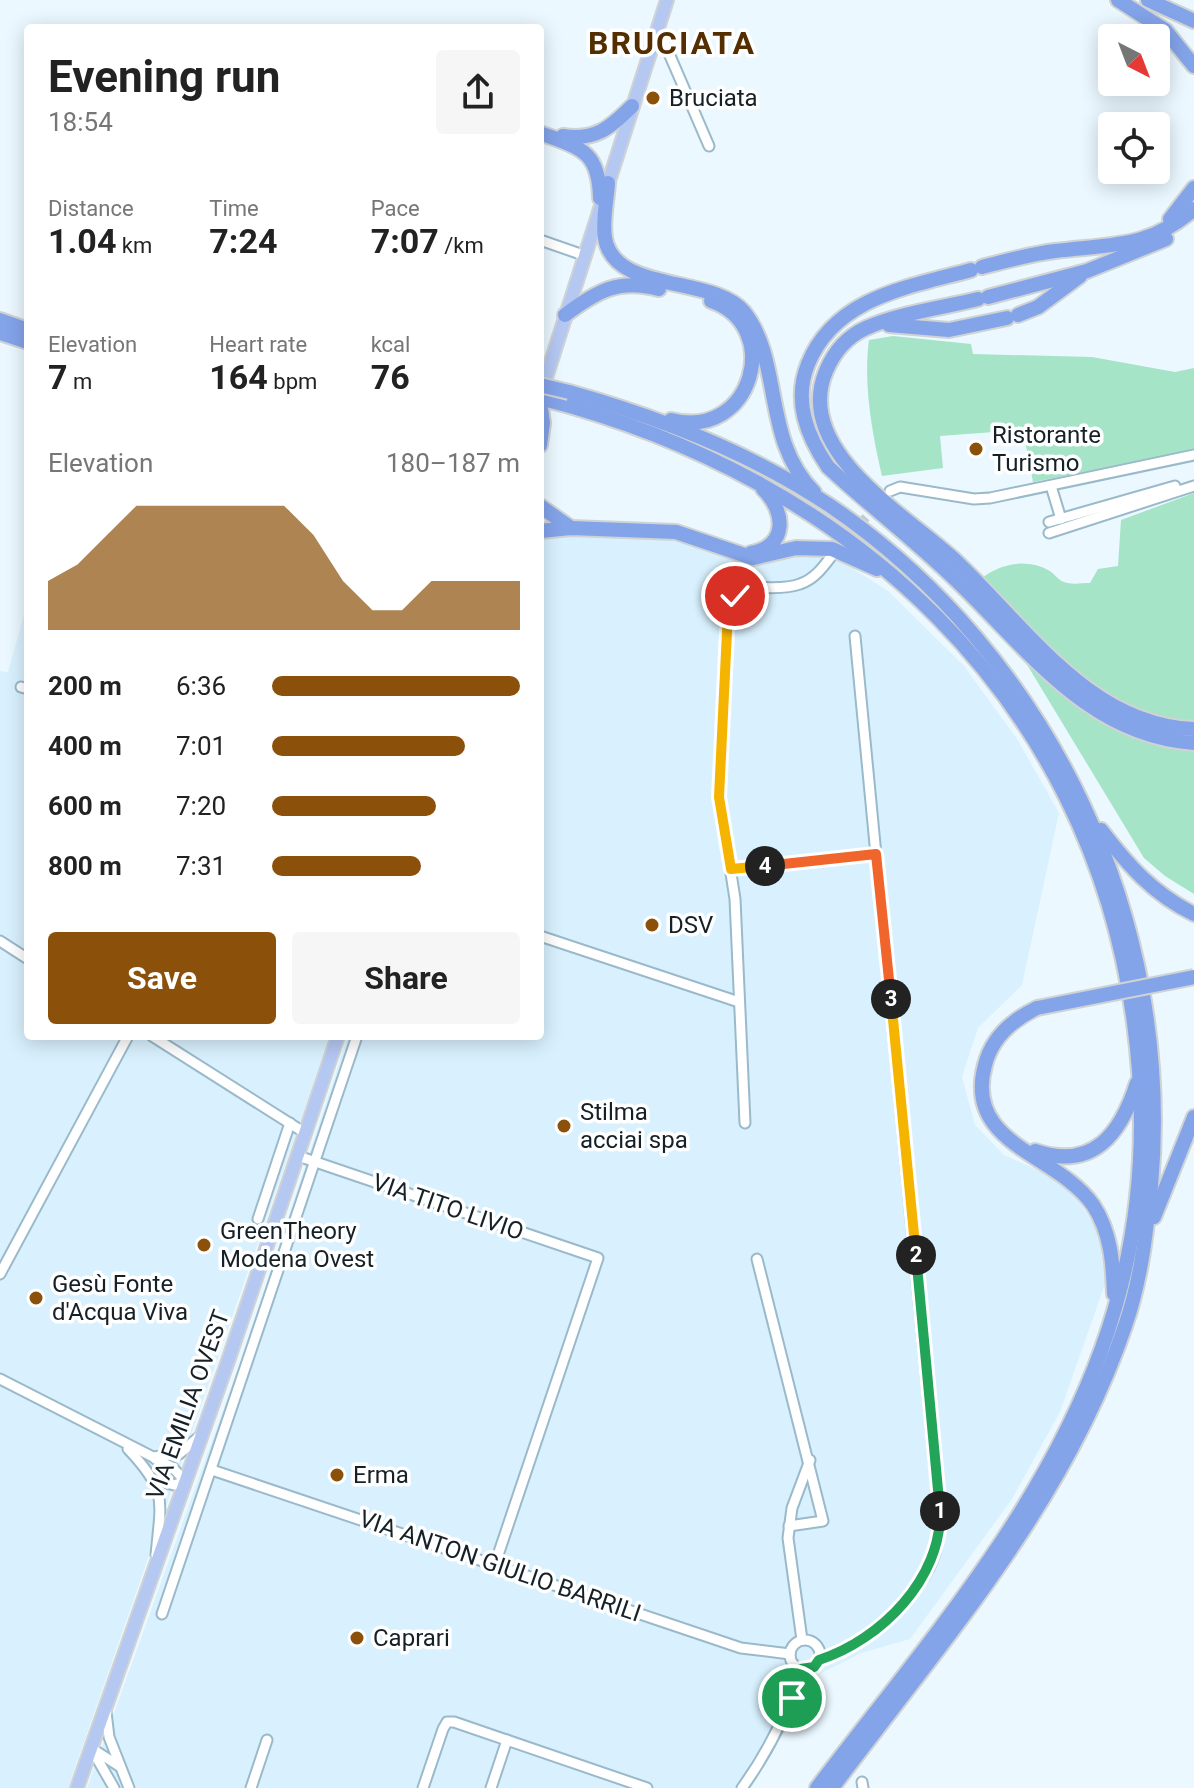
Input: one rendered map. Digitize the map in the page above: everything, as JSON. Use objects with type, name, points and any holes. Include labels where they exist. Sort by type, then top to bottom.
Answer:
[{"type":"highway","points":[[1118,0],[1165,30],[1194,66]]},
{"type":"highway","points":[[1148,0],[1194,21]]},
{"type":"highway","points":[[544,134],[575,138],[595,135],[613,125],[632,106]]},
{"type":"highway","points":[[544,135],[576,147],[593,160],[599,173],[601,210]]},
{"type":"highway","points":[[608,183],[605,240],[618,261],[653,279],[724,297],[739,306],[750,320],[759,341],[785,449],[799,475],[826,503],[908,568],[978,638],[1045,732],[1088,813],[1129,926],[1148,1018],[1155,1100],[1146,1240]]},
{"type":"highway","points":[[1138,241],[1172,218],[1194,188]]},
{"type":"highway","points":[[1194,209],[1167,230],[1138,241],[1096,249],[1054,251],[976,268],[881,296],[828,328],[810,360],[802,385],[802,407],[815,448],[828,467],[956,580],[1054,680],[1087,707],[1152,735],[1194,743]]},
{"type":"highway","points":[[1194,219],[1145,251],[1087,271],[859,331],[842,344],[823,378],[819,404],[822,422],[841,458],[965,570],[1065,675],[1125,710],[1154,722],[1194,729]]},
{"type":"highway","points":[[879,324],[949,330],[1012,316],[1038,307],[1087,271]]},
{"type":"highway","points":[[544,400],[692,424],[717,418],[729,411],[741,397],[752,374],[751,347],[742,327],[719,304],[645,285],[606,287],[565,315]]},
{"type":"highway","points":[[0,320],[24,329]]},
{"type":"highway","points":[[0,333],[24,341]]},
{"type":"highway","points":[[544,386],[738,456],[826,503]]},
{"type":"highway","points":[[623,413],[816,515],[894,578],[980,662],[1019,714],[1066,792],[1104,885],[1118,930],[1141,1071],[1142,1131],[1138,1198],[1115,1307],[1086,1390],[1030,1502],[817,1788]]},
{"type":"highway","points":[[734,553],[766,548],[781,528],[776,504],[754,480]]},
{"type":"highway","points":[[544,512],[571,528]]},
{"type":"highway","points":[[544,531],[571,528],[676,532],[753,558],[796,548],[832,549],[894,578]]},
{"type":"highway","points":[[1088,813],[1136,874],[1169,901],[1194,914]]},
{"type":"highway","points":[[1115,1307],[1108,1240],[1094,1207],[1069,1178],[1013,1144],[991,1122],[982,1088],[983,1071],[988,1052],[1004,1030],[1037,1008],[1194,977]]},
{"type":"highway","points":[[1013,1144],[1047,1156],[1061,1156],[1075,1155],[1104,1144],[1125,1119],[1141,1071]]},
{"type":"highway","points":[[832,1788],[1022,1535],[1081,1437],[1122,1335],[1146,1240],[1194,1117]]},
{"type":"main road","points":[[544,386],[665,3]]},
{"type":"main road","name":"VIA EMILIA OVEST","points":[[77,1788],[203,1434],[337,1040]]},
{"type":"street","points":[[658,28],[709,146]]},
{"type":"street","points":[[544,241],[586,256]]},
{"type":"street","points":[[890,491],[900,487],[974,499],[1194,455]]},
{"type":"street","points":[[1194,484],[1064,529],[1049,528],[1061,519],[1194,484]]},
{"type":"street","points":[[1051,486],[1061,519]]},
{"type":"street","points":[[745,1123],[731,869],[718,786],[728,611],[735,596],[752,588],[800,584],[815,575],[833,554]]},
{"type":"street","points":[[819,1660],[818,1647],[811,1641],[802,1640],[794,1645],[790,1654],[793,1663],[801,1669],[814,1667],[819,1660],[867,1634],[891,1615],[922,1578],[935,1554],[940,1522],[855,636]]},
{"type":"street","points":[[731,869],[876,854]]},
{"type":"street","points":[[544,937],[739,1002]]},
{"type":"street","points":[[0,941],[24,956]]},
{"type":"street","points":[[0,1274],[126,1040]]},
{"type":"street","points":[[158,1040],[305,1133]]},
{"type":"street","name":"VIA EMILIA OVEST","points":[[162,1614],[356,1040]]},
{"type":"street","points":[[258,1219],[290,1123]]},
{"type":"street","name":"VIA TITO LIVIO","points":[[298,1156],[598,1258],[495,1564]]},
{"type":"street","points":[[757,1259],[823,1521],[789,1526]]},
{"type":"street","points":[[228,1361],[248,1366]]},
{"type":"street","points":[[0,1379],[172,1467],[185,1481],[174,1485],[155,1480]]},
{"type":"street","points":[[153,1457],[179,1454],[203,1434]]},
{"type":"street","points":[[123,1443],[155,1480],[161,1498],[155,1564]]},
{"type":"street","points":[[802,1640],[789,1526],[810,1460]]},
{"type":"street","name":"VIA ANTON GIULIO BARRILI","points":[[212,1470],[741,1648],[790,1654]]},
{"type":"street","points":[[742,1788],[770,1746],[801,1669]]},
{"type":"street","points":[[105,1709],[119,1766],[129,1788]]},
{"type":"street","points":[[423,1788],[447,1722],[647,1788]]},
{"type":"street","points":[[251,1788],[267,1740]]},
{"type":"street","points":[[491,1788],[507,1740]]},
{"type":"street","points":[[91,1748],[119,1766]]},
{"type":"street","points":[[91,1748],[114,1788]]},
{"type":"shaded area","points":[[618,534],[679,537],[749,563],[800,554],[824,555],[849,566],[888,591],[964,666],[1017,739],[1059,813],[1022,985],[978,1028],[962,1077],[975,1125],[1004,1155],[1038,1170],[1074,1193],[1099,1233],[1105,1284],[1060,1412],[1012,1499],[910,1639],[861,1653],[818,1675],[751,1788],[87,1788],[243,1355],[347,1040],[544,1040],[544,536]]},
{"type":"shaded area","points":[[24,615],[24,1040],[329,1040],[68,1788],[0,1788],[0,671],[8,672]]},
{"type":"green space","points":[[893,336],[971,344],[973,354],[1092,357],[1175,372],[1194,368],[1194,450],[1033,482],[1023,430],[940,436],[943,468],[882,476],[870,408],[867,356],[869,340]]},
{"type":"green space","points":[[1194,493],[1194,894],[1144,858],[977,582],[1001,567],[1029,564],[1050,571],[1067,583],[1090,583],[1098,569],[1118,566],[1121,520]]},
{"type":"tunnel","points":[[833,554],[876,506]]},
{"type":"place","name":"Bruciata","points":[[653,98]]},
{"type":"place","name":"Ristorante Turismo","points":[[976,449]]},
{"type":"place","name":"DSV","points":[[652,925]]},
{"type":"place","name":"Stilma acciai spa","points":[[564,1126]]},
{"type":"place","name":"GreenTheory Modena Ovest","points":[[204,1245]]},
{"type":"place","name":"Gesù Fonte d'Acqua Viva","points":[[36,1298]]},
{"type":"place","name":"Erma","points":[[337,1475]]},
{"type":"place","name":"Caprari","points":[[357,1638]]},
{"type":"district","name":"BRUCIATA","points":[[672,43]]},
{"type":"route","points":[[735,596],[728,611],[718,776],[731,869],[876,854],[940,1492],[940,1522],[935,1554],[922,1578],[891,1615],[867,1634],[819,1660],[814,1667],[801,1669],[792,1698]]}]
